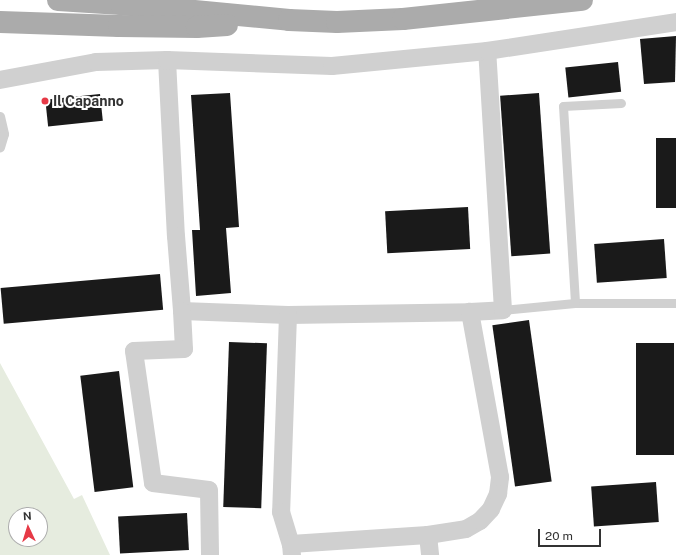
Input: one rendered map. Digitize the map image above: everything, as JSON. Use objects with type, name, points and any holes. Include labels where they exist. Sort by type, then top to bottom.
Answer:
[{"type":"main road","points":[[58,0],[121,4],[290,20],[337,22],[403,19],[582,0]]},
{"type":"main road","points":[[0,22],[197,27],[290,20]]},
{"type":"street","points":[[0,80],[96,62],[167,60],[332,66],[487,51],[676,22]]},
{"type":"street","points":[[182,312],[288,315],[470,312],[503,310],[487,51]]},
{"type":"street","points":[[167,60],[176,236],[184,349],[134,351],[153,483],[210,490],[210,555]]},
{"type":"street","points":[[288,315],[281,512],[292,549],[428,535],[466,529],[480,521],[491,508],[498,494],[500,477],[470,312]]},
{"type":"street","points":[[428,535],[430,555]]},
{"type":"lane","points":[[575,303],[563,106],[621,103]]},
{"type":"lane","points":[[0,116],[4,134],[0,147]]},
{"type":"lane","points":[[503,310],[575,303],[676,303]]},
{"type":"shaded area","points":[[0,363],[74,499],[82,495],[110,555],[0,555]]},
{"type":"building","points":[[676,36],[675,82],[644,84],[640,39]]},
{"type":"building","points":[[618,62],[621,92],[568,97],[565,68]]},
{"type":"building","points":[[230,93],[239,227],[226,228],[231,293],[196,296],[192,230],[200,230],[191,95]]},
{"type":"building","points":[[539,93],[550,254],[511,256],[500,96]]},
{"type":"building","points":[[100,94],[103,121],[48,127],[45,100]]},
{"type":"building","points":[[656,138],[676,138],[676,208],[656,208]]},
{"type":"building","points":[[468,207],[470,249],[387,253],[385,211]]},
{"type":"building","points":[[664,239],[667,278],[597,283],[594,244]]},
{"type":"building","points":[[160,274],[163,310],[4,324],[1,288]]},
{"type":"building","points":[[529,320],[552,481],[515,487],[492,325]]},
{"type":"building","points":[[229,342],[267,343],[261,508],[223,507]]},
{"type":"building","points":[[636,343],[674,343],[674,455],[636,455]]},
{"type":"building","points":[[119,371],[133,487],[95,492],[80,376]]},
{"type":"building","points":[[656,482],[659,522],[594,526],[591,487]]},
{"type":"building","points":[[187,513],[189,550],[120,554],[118,517]]},
{"type":"place","name":"Il Capanno","points":[[45,101]]}]
